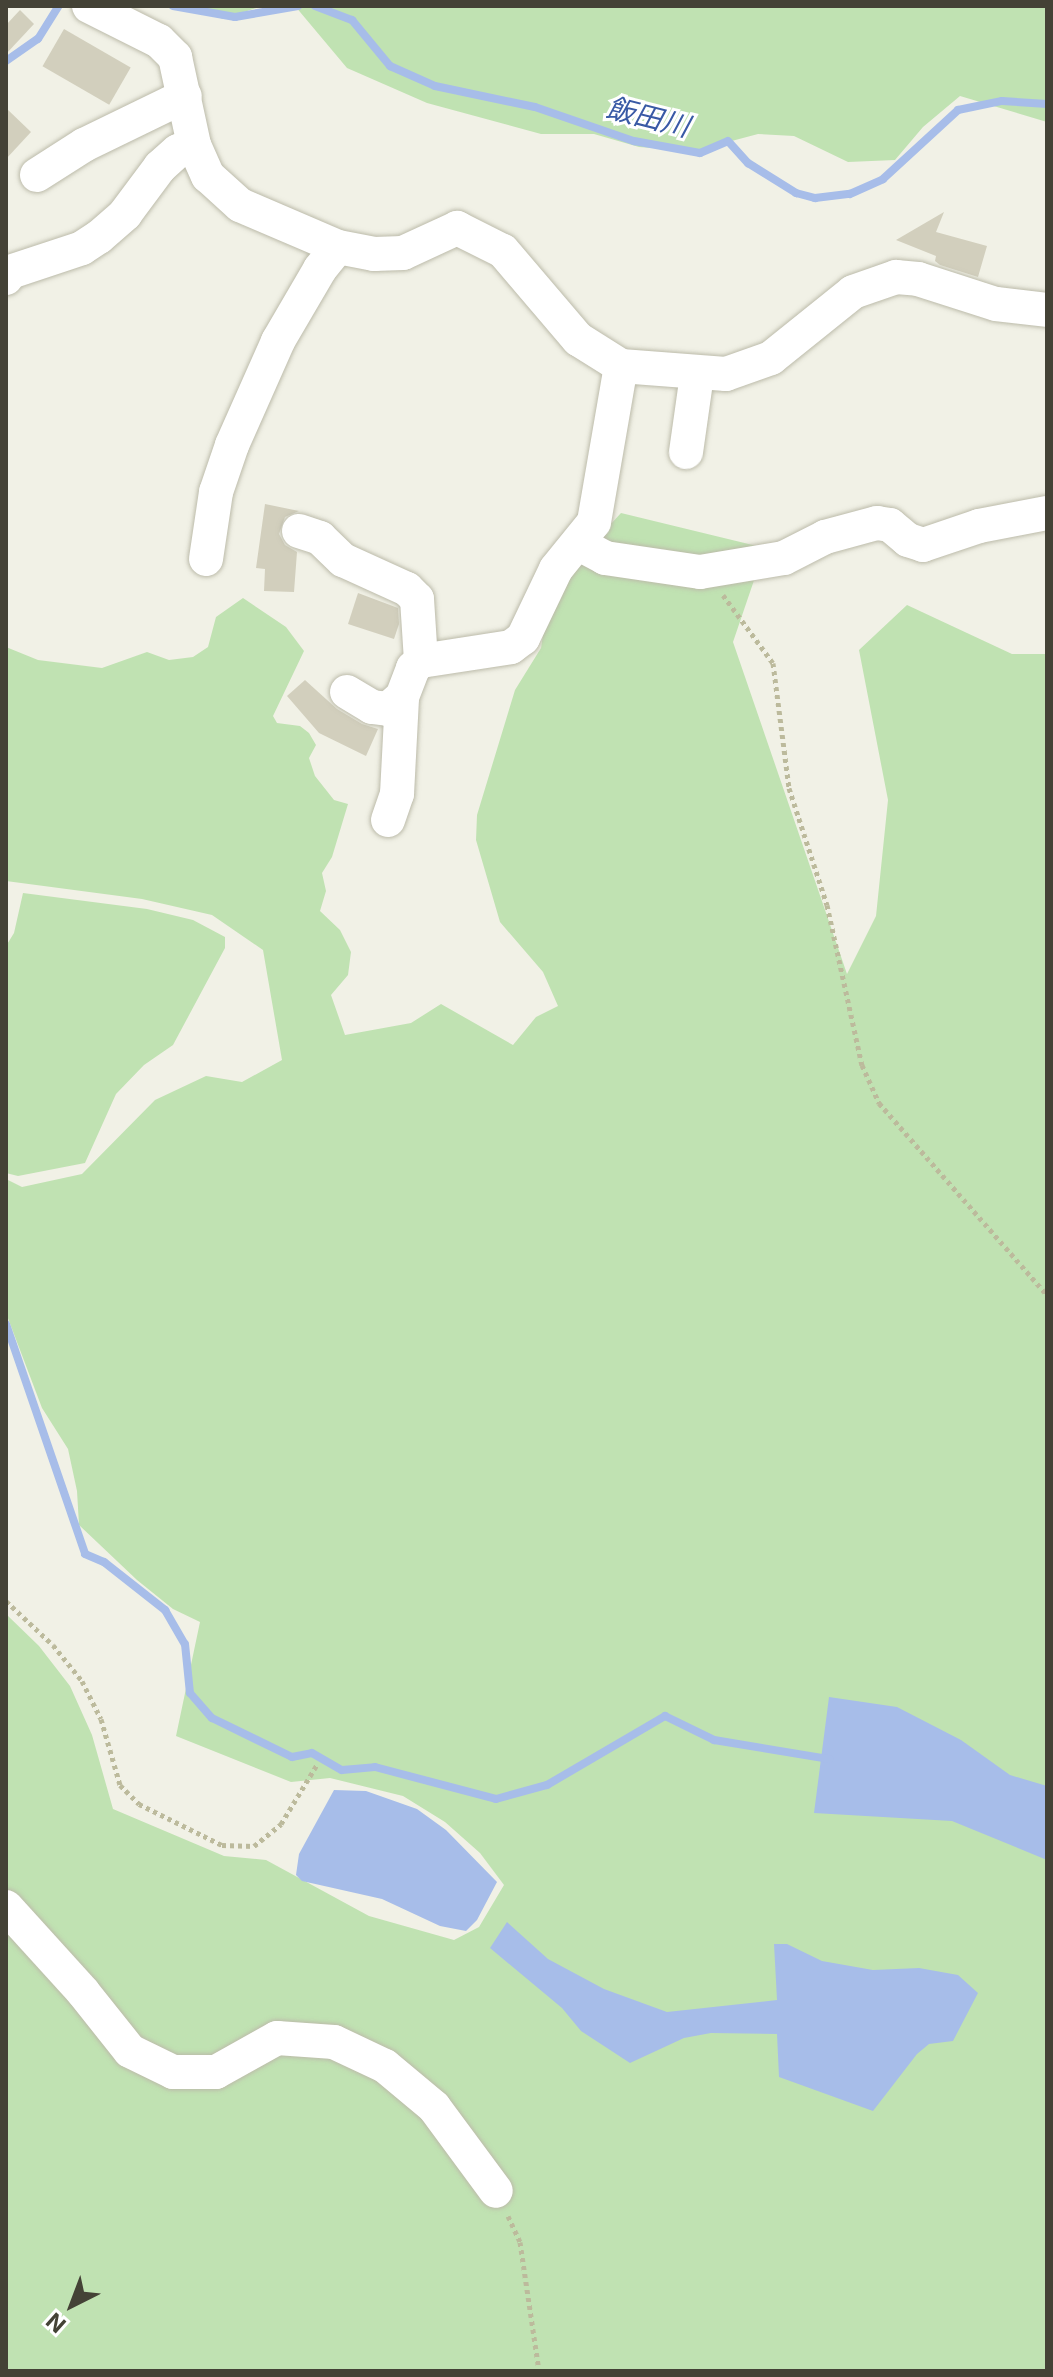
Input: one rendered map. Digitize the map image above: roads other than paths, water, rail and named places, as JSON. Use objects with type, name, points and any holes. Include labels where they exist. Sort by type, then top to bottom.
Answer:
[{"type":"street","points":[[89,6],[159,41],[175,57],[194,145],[208,176],[240,205],[338,247],[374,254],[403,253],[457,228],[503,251],[578,339],[621,366],[697,375],[726,374],[771,358],[853,292],[896,277],[918,279],[996,304],[1047,310]]},
{"type":"street","points":[[37,175],[84,145],[185,96]]},
{"type":"street","points":[[6,278],[10,272],[82,248],[99,237],[125,214],[160,167],[178,151],[194,145]]},
{"type":"street","points":[[206,559],[216,492],[232,445],[285,329],[320,269],[338,247]]},
{"type":"street","points":[[388,820],[397,794],[402,697],[413,668],[421,661],[511,647],[523,638],[556,569],[594,522],[621,366]]},
{"type":"street","points":[[686,452],[697,375]]},
{"type":"street","points":[[579,544],[605,558],[700,572],[784,558],[825,537],[877,523],[890,525],[908,540],[923,545],[979,526],[1047,513]]},
{"type":"street","points":[[299,531],[320,538],[343,560],[407,589],[417,599],[421,661]]},
{"type":"street","points":[[347,692],[372,707],[388,709],[402,697]]},
{"type":"street","points":[[6,1907],[83,1992],[130,2051],[173,2072],[216,2072],[277,2038],[334,2042],[385,2066],[434,2107],[496,2191]]},
{"type":"water","points":[[829,1697],[897,1707],[961,1740],[1010,1775],[1047,1786],[1047,1860],[952,1821],[814,1813]]},
{"type":"water","points":[[334,1790],[366,1791],[417,1809],[446,1830],[497,1882],[477,1920],[466,1931],[440,1926],[382,1899],[302,1881],[296,1875],[299,1854]]},
{"type":"water","points":[[507,1922],[548,1959],[604,1989],[667,2012],[777,2000],[774,1944],[787,1944],[822,1961],[873,1970],[919,1968],[958,1975],[978,1993],[953,2041],[929,2044],[917,2054],[873,2111],[779,2077],[777,2034],[711,2033],[684,2038],[630,2063],[581,2031],[562,2008],[490,1948]]},
{"type":"waterway","name":"飯田川","points":[[6,61],[38,39],[59,6]]},
{"type":"waterway","name":"飯田川","points":[[173,6],[235,17],[298,6]]},
{"type":"waterway","name":"飯田川","points":[[315,6],[352,20],[390,66],[435,86],[535,107],[634,141],[700,153],[728,141],[748,163],[796,193],[815,198],[850,194],[883,179],[958,110],[1002,101],[1047,104]]},
{"type":"waterway","points":[[6,1324],[85,1554],[104,1562],[165,1610],[185,1644],[190,1693],[212,1718],[292,1757],[312,1753],[342,1770],[375,1767],[496,1799],[547,1785],[665,1716],[714,1740],[829,1759]]}]
